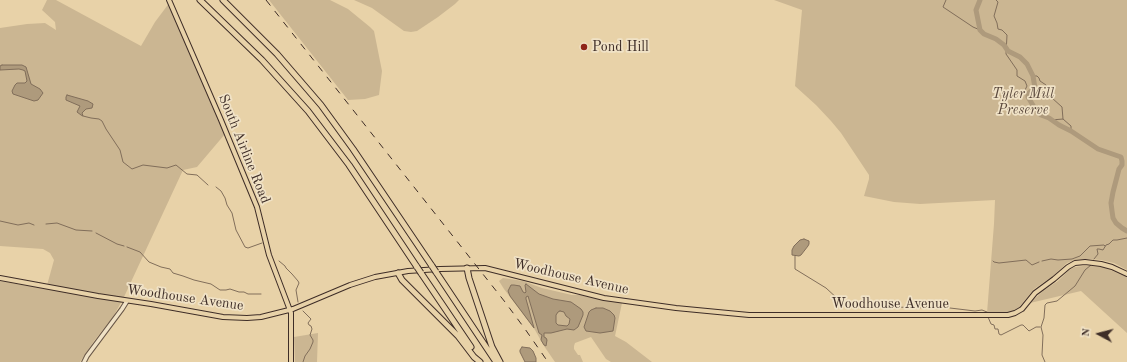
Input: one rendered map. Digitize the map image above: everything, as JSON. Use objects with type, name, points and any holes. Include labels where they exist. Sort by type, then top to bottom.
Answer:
[{"type":"highway","points":[[200,0],[257,55],[310,114],[346,162],[480,362]]},
{"type":"highway","points":[[223,0],[278,54],[322,105],[353,148],[496,362]]},
{"type":"highway","points":[[467,268],[468,278],[487,333],[500,362]]},
{"type":"highway","points":[[398,273],[402,280],[458,336],[473,356],[480,362]]},
{"type":"main road","name":"South Airline Road","points":[[169,0],[222,120],[255,201],[268,255],[290,310],[291,362]]},
{"type":"main road","name":"Woodhouse Avenue","points":[[0,278],[98,296],[235,318],[257,317],[290,310],[356,283],[375,277],[419,270],[467,268],[488,269],[604,298],[671,308],[749,315],[1008,314],[1015,313],[1022,309],[1035,293],[1075,263],[1085,262],[1101,264],[1127,274]]},
{"type":"street","points":[[84,362],[122,309],[126,300]]},
{"type":"green space","points":[[47,0],[56,0],[141,46],[155,22],[170,2],[225,134],[197,167],[183,170],[124,297],[113,317],[80,362],[0,362],[0,281],[46,289],[54,260],[50,253],[43,249],[0,246],[0,28],[45,23],[56,30],[55,22],[42,10]]},
{"type":"green space","points":[[269,0],[330,0],[348,9],[370,27],[374,31],[382,71],[379,95],[365,99],[348,100]]},
{"type":"green space","points":[[354,0],[459,0],[438,17],[417,31],[411,32],[404,31],[372,8]]},
{"type":"green space","name":"Tyler Mill Preserve","points":[[774,0],[1127,0],[1127,270],[1114,263],[1101,260],[1074,260],[1067,263],[1053,276],[1034,289],[1018,310],[1007,313],[987,313],[995,200],[920,204],[894,202],[864,196],[869,175],[841,133],[816,105],[795,86],[802,10]]},
{"type":"green space","points":[[1075,267],[1103,267],[1127,277],[1127,333],[1081,291],[1030,303],[1043,291],[1058,281],[1069,270]]},
{"type":"green space","points":[[503,278],[523,281],[542,288],[572,295],[582,295],[622,303],[615,336],[626,342],[652,362],[611,362],[606,359],[591,337],[575,343],[574,346],[574,349],[578,355],[580,355],[583,362],[555,362],[535,330],[499,281]]},
{"type":"green space","points":[[318,333],[317,362],[295,362],[294,337]]},
{"type":"shaded area","points":[[22,65],[26,67],[31,84],[40,89],[43,93],[38,100],[34,101],[13,94],[12,91],[17,83],[25,83],[27,81],[25,71],[19,69],[0,70],[0,66]]},
{"type":"shaded area","points":[[67,95],[88,101],[93,104],[92,108],[86,109],[82,113],[83,116],[81,115],[77,112],[80,106],[66,100]]},
{"type":"shaded area","points":[[804,239],[809,241],[808,246],[801,255],[792,255],[794,246],[800,240]]},
{"type":"shaded area","points":[[526,284],[539,294],[553,299],[571,302],[581,309],[583,315],[578,327],[574,330],[567,329],[544,333],[544,337],[547,340],[546,346],[544,345],[541,340],[542,335],[539,333],[528,296],[526,299],[534,328],[510,296],[508,291],[511,285],[514,285],[520,286],[525,293]],"holes":[[[558,312],[564,312],[570,319],[567,326],[558,325],[556,323],[556,315]]]},
{"type":"shaded area","points":[[596,308],[603,308],[610,311],[614,315],[613,331],[600,333],[586,331],[584,327],[589,312]]},
{"type":"shaded area","points":[[522,347],[530,348],[533,351],[536,362],[525,362],[520,352]]},
{"type":"waterway","points":[[946,0],[943,7],[980,30]]},
{"type":"waterway","points":[[980,0],[976,10],[980,30],[984,34],[996,39],[1004,45],[1008,51],[1020,57],[1027,64],[1033,76],[1035,88],[1028,94],[1028,97],[1037,112],[1071,131],[1098,149],[1121,157],[1122,165],[1119,169],[1111,203],[1113,218],[1116,223],[1127,231]]},
{"type":"waterway","points":[[996,0],[998,2],[994,16],[998,29],[1002,30],[1007,35],[1006,54],[1017,70],[1017,76],[1025,81],[1027,86],[1025,90],[1028,94]]},
{"type":"waterway","points":[[1033,76],[1037,76],[1040,81],[1046,85],[1052,98],[1062,107],[1063,119]]},
{"type":"waterway","points":[[83,116],[102,121],[120,150],[123,162],[132,169],[143,165],[167,168],[176,165],[187,174],[197,175],[208,185]]},
{"type":"waterway","points":[[1051,120],[1063,119],[1071,126],[1071,131]]},
{"type":"waterway","points":[[216,187],[221,191],[225,198],[232,213],[236,230],[245,247],[248,248],[262,243]]},
{"type":"waterway","points":[[0,221],[18,225],[29,223],[34,225]]},
{"type":"waterway","points":[[46,224],[57,223],[76,230],[92,231]]},
{"type":"waterway","points":[[96,233],[124,246]]},
{"type":"waterway","points":[[1094,259],[1098,254],[1097,249],[1103,250],[1106,245],[1113,240],[1127,238]]},
{"type":"waterway","points":[[1042,261],[1051,259],[1072,259],[1080,256],[1090,246],[1105,246]]},
{"type":"waterway","points":[[127,247],[140,252],[149,262],[170,269],[173,273],[211,284],[220,290],[230,289],[248,294],[261,294]]},
{"type":"waterway","points":[[795,256],[795,269],[826,288],[839,300],[853,306],[865,308]]},
{"type":"waterway","points":[[993,261],[999,263],[1026,260],[1032,265],[1039,262]]},
{"type":"waterway","points":[[279,261],[299,283],[296,290],[298,302]]},
{"type":"waterway","points":[[1045,362],[1042,355],[1043,335],[1041,327],[1044,318],[1045,305],[1047,303],[1057,301],[1075,286],[1085,270],[1091,265]]},
{"type":"waterway","points":[[869,308],[886,306],[913,308],[940,307]]},
{"type":"waterway","points":[[950,308],[975,311],[982,310],[987,312]]},
{"type":"waterway","points":[[303,311],[311,319],[308,323],[312,329],[310,335],[313,340],[303,362]]},
{"type":"waterway","points":[[988,317],[991,324],[994,325],[995,329],[998,329],[999,334],[1001,335],[1021,325],[1029,331],[1036,327],[1040,327]]},
{"type":"railway","points":[[266,0],[505,302],[548,362]]},
{"type":"place","name":"Pond Hill","points":[[584,47]]}]
